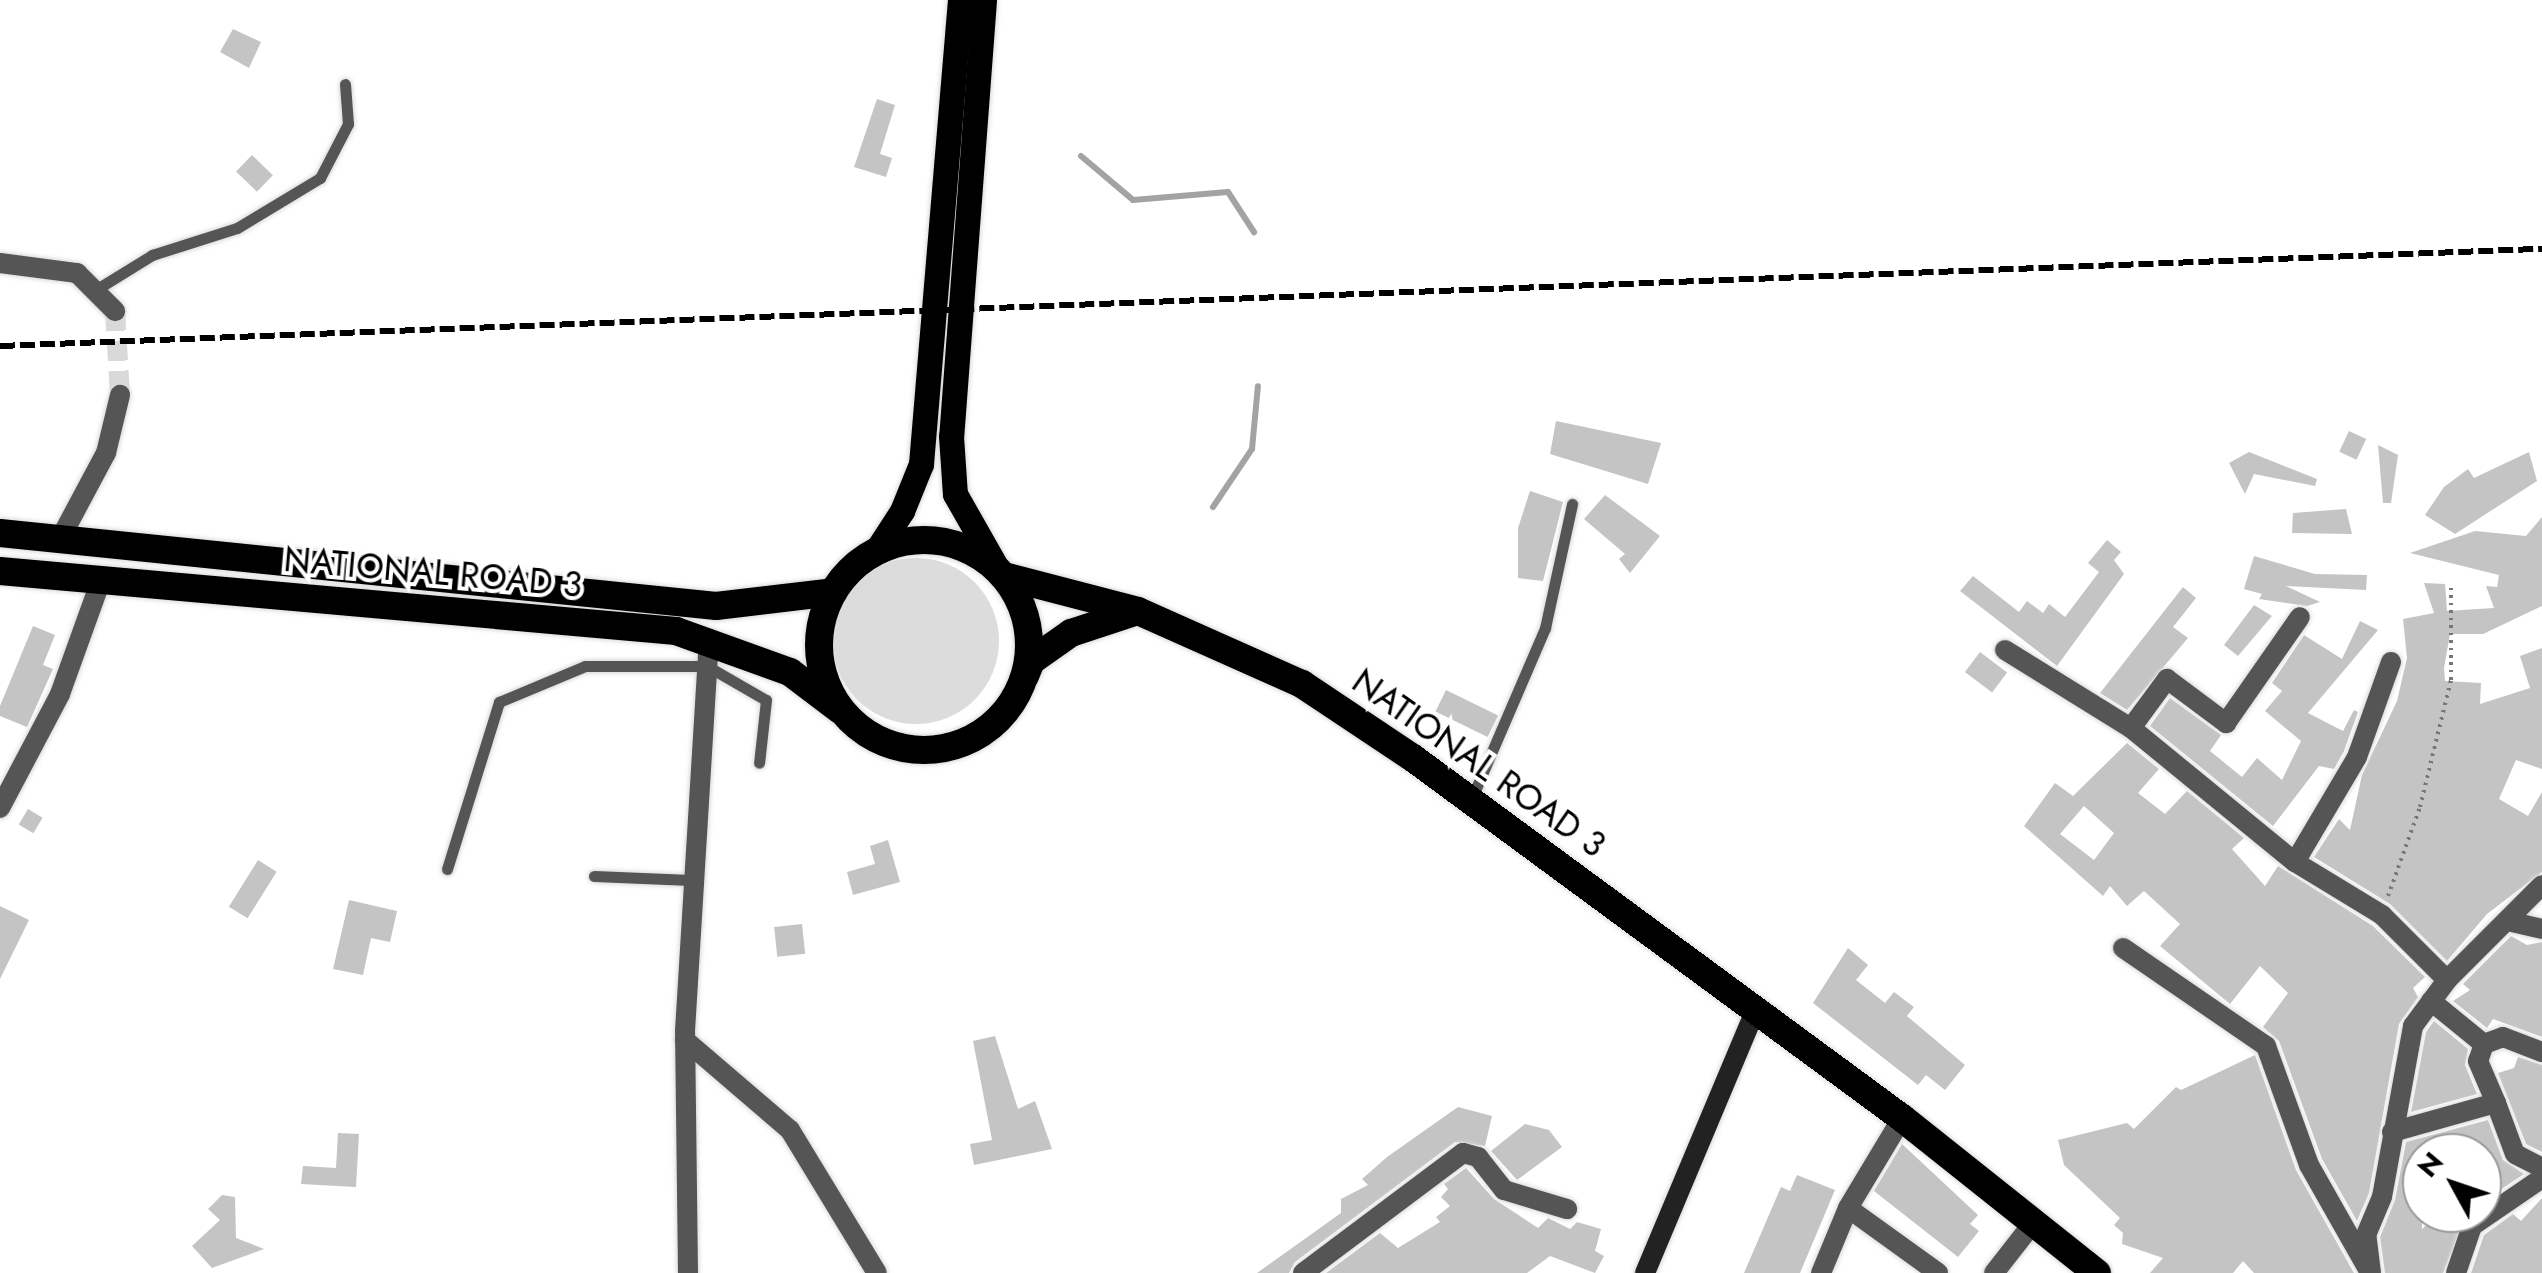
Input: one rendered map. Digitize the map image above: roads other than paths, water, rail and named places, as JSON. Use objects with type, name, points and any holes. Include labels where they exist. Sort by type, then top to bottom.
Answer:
[{"type":"highway","points":[[0,533],[716,606],[834,592]]},
{"type":"highway","points":[[1022,682],[1029,637],[1000,572],[940,541],[876,551],[834,592],[819,652],[840,710],[868,735],[902,749],[940,750],[975,738],[1004,714],[1022,682],[1031,661],[1070,633],[1138,611]]},
{"type":"highway","name":"NATIONAL ROAD 3","points":[[0,571],[708,652],[790,672],[840,710]]},
{"type":"highway","name":"NATIONAL ROAD 3","points":[[1000,572],[1138,611],[1302,684],[1471,800],[1902,1118],[2096,1273]]},
{"type":"main road","points":[[876,551],[902,512],[921,464],[960,0]]},
{"type":"main road","points":[[984,0],[951,436],[954,494],[1000,572]]},
{"type":"main road","points":[[1645,1273],[1755,1011]]},
{"type":"street","points":[[0,264],[77,272],[97,288],[115,312]]},
{"type":"street","points":[[60,539],[106,453],[120,394]]},
{"type":"street","points":[[0,808],[60,694],[100,580]]},
{"type":"street","points":[[2131,728],[2167,679],[2226,723],[2300,616]]},
{"type":"street","points":[[2005,650],[2131,728],[2295,862],[2382,915],[2447,980]]},
{"type":"street","points":[[688,1273],[684,1040],[690,880],[708,652]]},
{"type":"street","points":[[2295,862],[2358,757],[2391,662]]},
{"type":"street","points":[[2371,1273],[2366,1235],[2382,1197],[2413,1026],[2447,980],[2512,922],[2542,885]]},
{"type":"street","points":[[2512,922],[2542,930]]},
{"type":"street","points":[[2123,948],[2266,1046],[2316,1179],[2371,1273]]},
{"type":"street","points":[[2431,1002],[2484,1044]]},
{"type":"street","points":[[2484,1044],[2503,1037],[2542,1052]]},
{"type":"street","points":[[684,1040],[790,1130],[877,1273]]},
{"type":"street","points":[[2484,1044],[2478,1061],[2515,1154],[2542,1168]]},
{"type":"street","points":[[2392,1132],[2496,1104]]},
{"type":"street","points":[[1821,1273],[1848,1208],[1902,1118]]},
{"type":"street","points":[[1303,1273],[1463,1154],[1478,1156],[1504,1190],[1567,1209]]},
{"type":"street","points":[[2456,1273],[2472,1226],[2542,1178]]},
{"type":"street","points":[[1848,1208],[1938,1273]]},
{"type":"street","points":[[1994,1273],[2033,1223]]},
{"type":"lane","points":[[97,288],[152,255],[237,228],[320,178],[348,124],[345,84]]},
{"type":"lane","points":[[1471,800],[1545,628],[1572,504]]},
{"type":"lane","points":[[447,870],[499,702],[585,666],[708,652],[766,700],[759,763]]},
{"type":"lane","points":[[594,876],[690,880]]},
{"type":"waterway","points":[[1081,156],[1133,200],[1228,192],[1254,232]]},
{"type":"waterway","points":[[1213,507],[1252,449],[1258,386]]},
{"type":"tunnel","points":[[115,311],[120,395]]},
{"type":"railway","points":[[0,346],[2542,249]]}]
